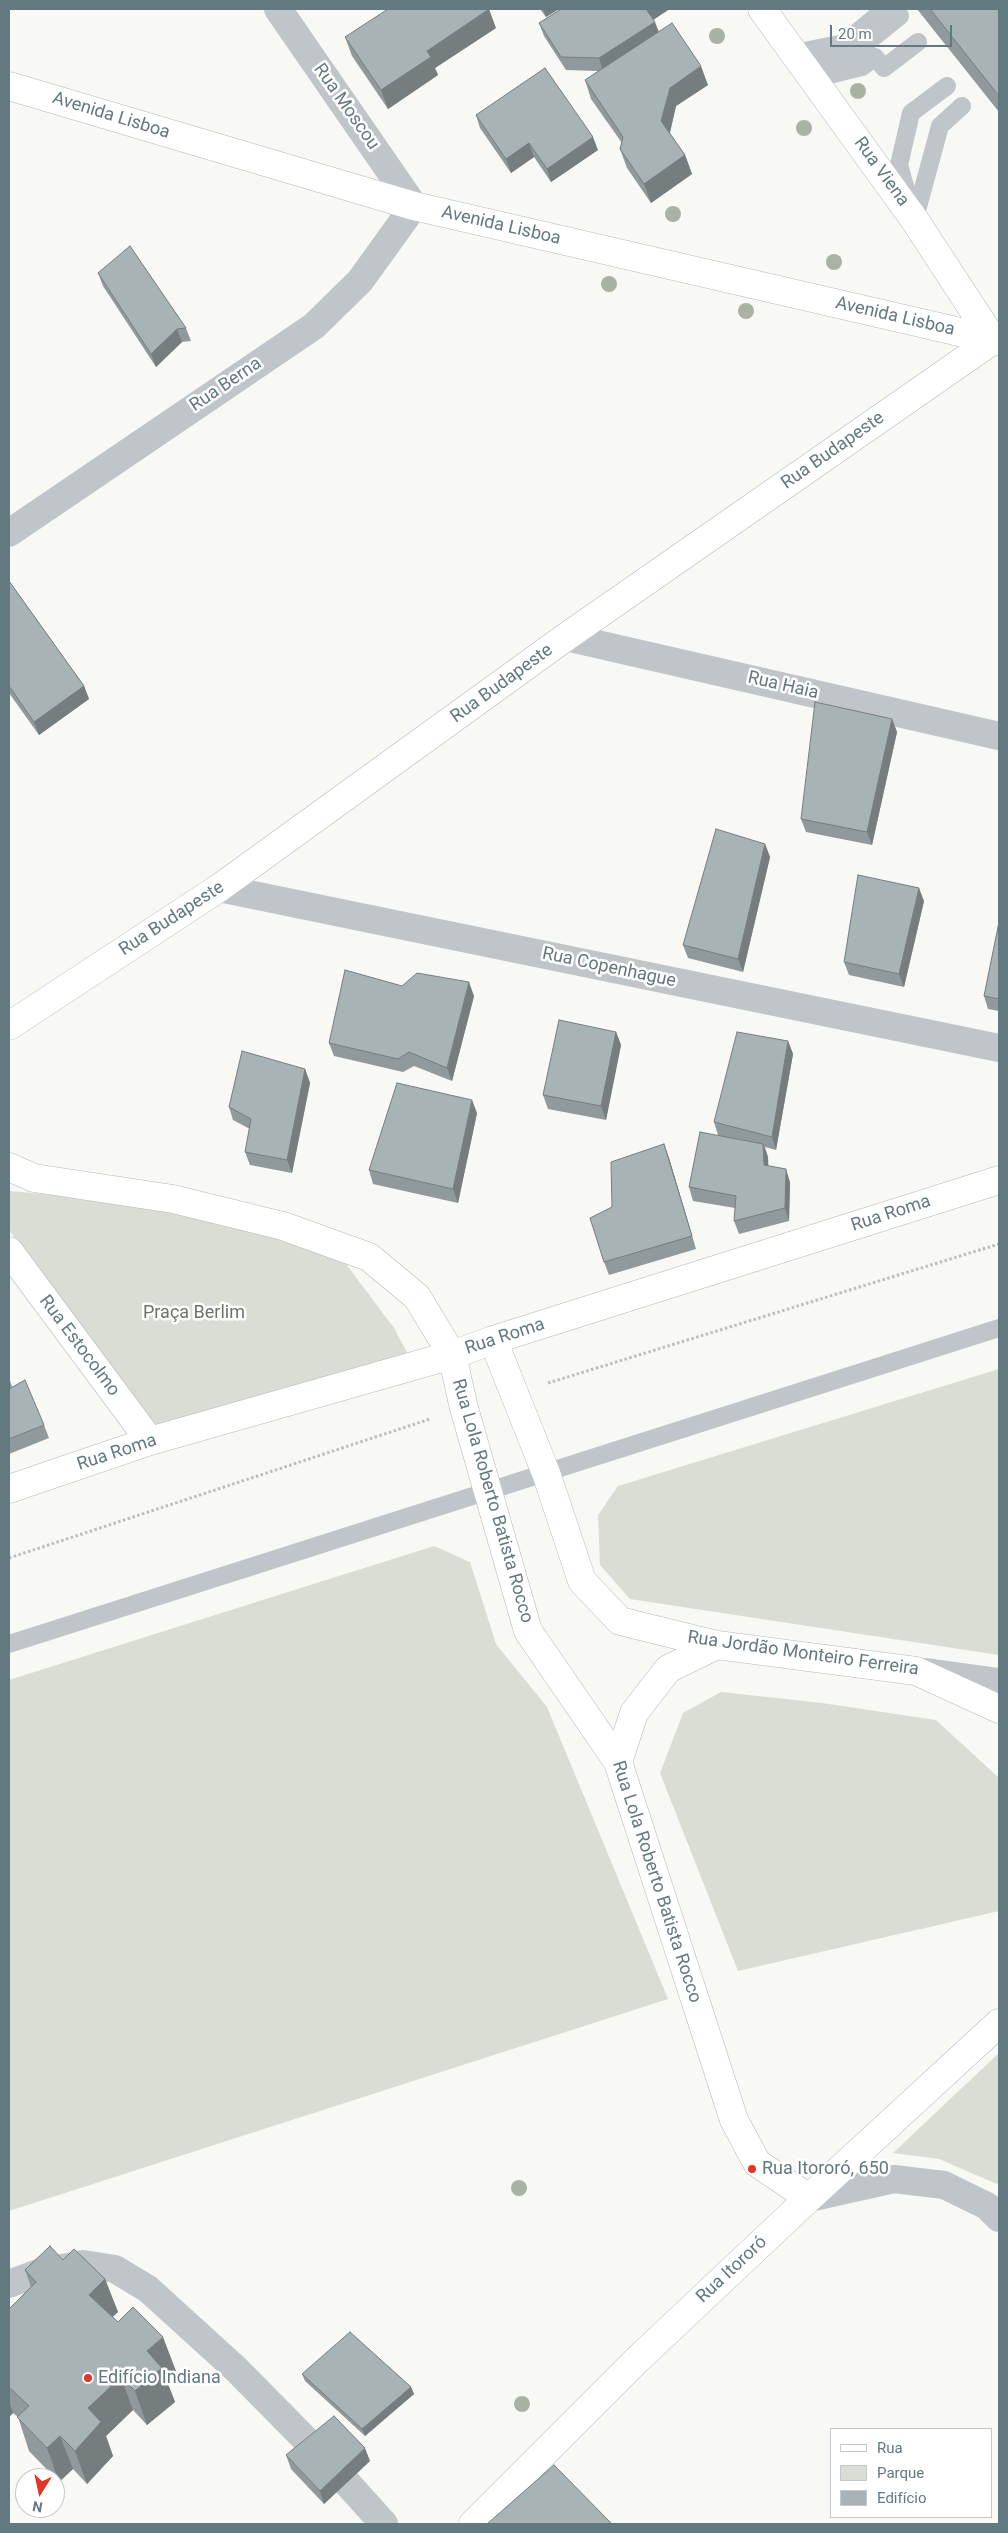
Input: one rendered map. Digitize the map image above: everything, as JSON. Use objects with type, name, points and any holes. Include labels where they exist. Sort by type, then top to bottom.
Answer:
[{"type":"street","name":"Rua Moscou","points":[[278,9],[414,206]]},
{"type":"street","name":"Rua Viena","points":[[762,9],[914,219],[996,341]]},
{"type":"street","name":"Avenida Lisboa","points":[[9,86],[414,206],[996,341]]},
{"type":"street","name":"Rua Berna","points":[[9,533],[314,326],[360,281],[414,206]]},
{"type":"street","name":"Rua Budapeste","points":[[9,1026],[219,888],[566,637],[996,341]]},
{"type":"street","name":"Rua Haia","points":[[566,637],[999,736]]},
{"type":"street","name":"Rua Copenhague","points":[[219,888],[999,1048]]},
{"type":"street","points":[[9,1167],[34,1178],[173,1199],[283,1226],[370,1257],[417,1297],[452,1355]]},
{"type":"street","name":"Rua Roma","points":[[9,1489],[150,1441],[452,1355],[493,1340],[999,1180]]},
{"type":"street","name":"Rua Estocolmo","points":[[9,1251],[150,1441]]},
{"type":"street","name":"Rua Jordão Monteiro Ferreira","points":[[493,1340],[546,1473],[582,1581],[620,1621],[717,1645],[999,1682]]},
{"type":"street","name":"Rua Lola Roberto Batista Rocco","points":[[452,1355],[464,1408],[490,1491],[528,1631],[618,1762],[734,2120],[757,2163],[809,2198]]},
{"type":"street","points":[[618,1762],[634,1713],[668,1669],[717,1645]]},
{"type":"street","points":[[916,1671],[999,1709]]},
{"type":"street","name":"Rua Itororó","points":[[473,2524],[637,2360],[809,2198],[999,2024]]},
{"type":"street","points":[[809,2198],[894,2179],[944,2185],[987,2206],[999,2218]]},
{"type":"street","points":[[9,2284],[38,2274],[84,2264],[115,2269],[154,2294],[236,2369],[315,2449]]},
{"type":"street","points":[[347,2483],[384,2524]]},
{"type":"lane","points":[[804,66],[853,54],[893,12]]},
{"type":"lane","points":[[804,66],[862,67],[875,56],[884,68],[918,42]]},
{"type":"lane","points":[[914,219],[899,165],[911,113],[948,86]]},
{"type":"lane","points":[[914,219],[940,126],[962,106]]},
{"type":"lane","points":[[9,1644],[999,1328]]},
{"type":"green space","name":"Praça Berlim","points":[[10,1191],[145,1203],[267,1227],[343,1260],[394,1328],[408,1354],[154,1427],[9,1230]]},
{"type":"green space","points":[[999,1369],[999,1655],[630,1599],[600,1565],[598,1515],[618,1486]]},
{"type":"green space","points":[[434,1546],[470,1562],[496,1644],[547,1707],[668,1999],[9,2211],[9,1680]]},
{"type":"green space","points":[[721,1692],[822,1703],[936,1720],[999,1778],[999,1911],[738,1971],[660,1773],[683,1713]]},
{"type":"green space","points":[[999,2053],[999,2185],[939,2159],[893,2153]]},
{"type":"building","points":[[388,9],[489,9],[427,51],[431,57],[381,90],[345,37]]},
{"type":"building","points":[[561,9],[646,9],[655,22],[599,58],[561,57],[539,23]]},
{"type":"building","points":[[930,9],[999,9],[999,96]]},
{"type":"building","points":[[672,23],[701,66],[670,88],[661,121],[685,155],[644,184],[620,149],[623,137],[585,80]]},
{"type":"building","points":[[545,68],[593,137],[547,169],[529,143],[506,159],[476,115]]},
{"type":"building","points":[[130,246],[186,328],[177,329],[151,354],[98,273]]},
{"type":"building","points":[[9,581],[84,686],[34,722],[9,686]]},
{"type":"building","points":[[815,702],[892,719],[867,832],[801,819]]},
{"type":"building","points":[[716,829],[765,844],[738,959],[683,945]]},
{"type":"building","points":[[858,875],[919,888],[899,974],[844,962]]},
{"type":"building","points":[[999,922],[999,999],[984,996]]},
{"type":"building","points":[[345,970],[402,986],[417,973],[469,982],[447,1068],[409,1052],[398,1059],[329,1043]]},
{"type":"building","points":[[559,1020],[616,1032],[601,1106],[543,1095]]},
{"type":"building","points":[[737,1032],[788,1041],[772,1137],[714,1122]]},
{"type":"building","points":[[242,1051],[305,1069],[287,1160],[245,1152],[251,1119],[229,1107]]},
{"type":"building","points":[[397,1083],[472,1100],[453,1189],[369,1170]]},
{"type":"building","points":[[700,1132],[763,1144],[764,1165],[786,1169],[785,1208],[734,1221],[736,1196],[689,1187]]},
{"type":"building","points":[[664,1144],[692,1236],[604,1262],[590,1218],[612,1207],[611,1162]]},
{"type":"building","points":[[25,1380],[44,1425],[9,1439],[9,1389]]},
{"type":"building","name":"Edifício Indiana","points":[[50,2246],[63,2260],[74,2249],[105,2279],[89,2295],[118,2322],[133,2307],[163,2337],[147,2351],[162,2368],[135,2391],[121,2377],[88,2408],[101,2422],[75,2451],[60,2436],[47,2448],[17,2417],[29,2406],[9,2387],[9,2309],[36,2282],[25,2270]]},
{"type":"building","points":[[350,2332],[411,2387],[362,2429],[302,2374]]},
{"type":"building","points":[[334,2416],[365,2448],[320,2491],[286,2455]]},
{"type":"building","points":[[554,2465],[612,2524],[487,2524]]},
{"type":"place","name":"Rua Itororó, 650","points":[[752,2169]]},
{"type":"place","name":"Edifício Indiana","points":[[88,2378]]}]
